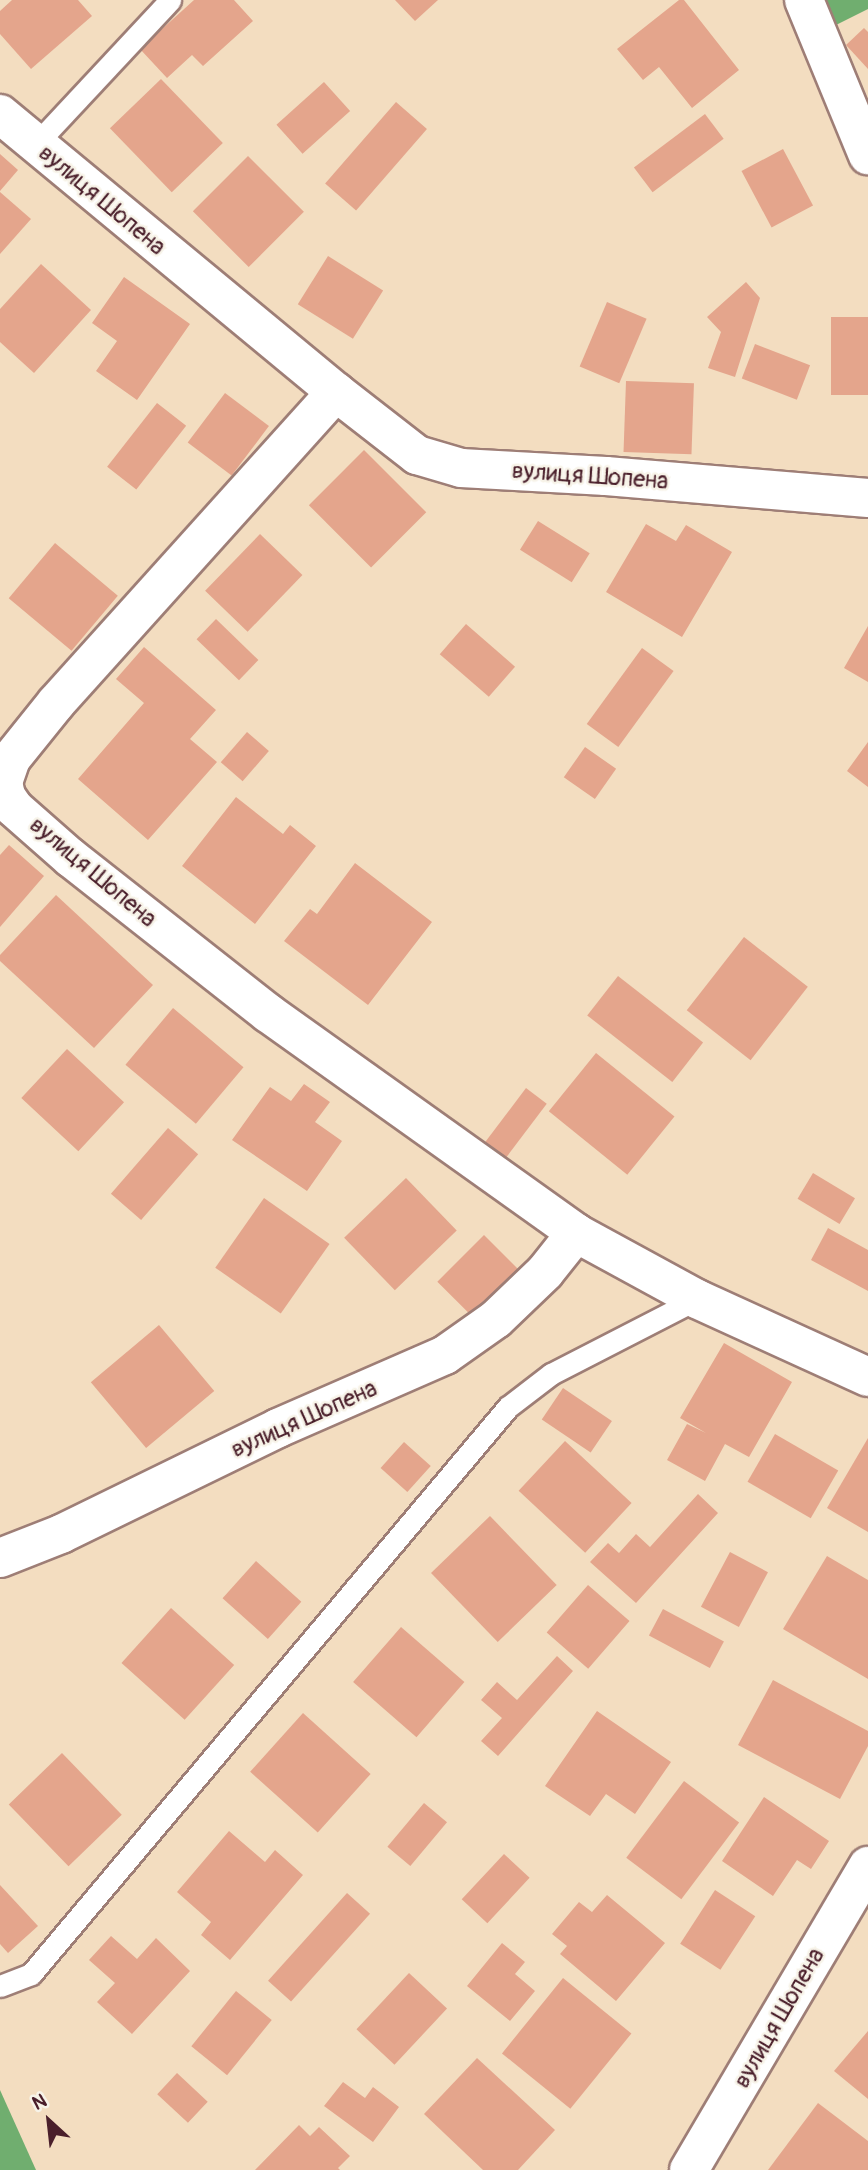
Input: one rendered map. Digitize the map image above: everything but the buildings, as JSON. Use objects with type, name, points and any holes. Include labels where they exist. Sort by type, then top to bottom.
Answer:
[{"type":"street","points":[[804,0],[868,155]]},
{"type":"street","name":"вулиця Шопена","points":[[0,114],[335,392],[417,454],[461,468],[619,477],[868,498]]},
{"type":"street","name":"вулиця Шопена","points":[[335,392],[11,758],[3,782],[6,796],[14,808],[71,858],[268,1013],[576,1233],[697,1299],[868,1377]]},
{"type":"street","name":"вулиця Шопена","points":[[0,1558],[61,1534],[278,1428],[445,1355],[496,1319],[545,1272],[576,1233]]},
{"type":"street","name":"вулиця Шопена","points":[[690,2170],[868,1866]]},
{"type":"lane","points":[[35,145],[170,0]]},
{"type":"lane","points":[[0,1986],[31,1975],[508,1407],[551,1374],[697,1299]]},
{"type":"green space","points":[[820,0],[868,0],[868,9],[832,27]]},
{"type":"green space","points":[[0,2090],[36,2170],[0,2170]]}]
